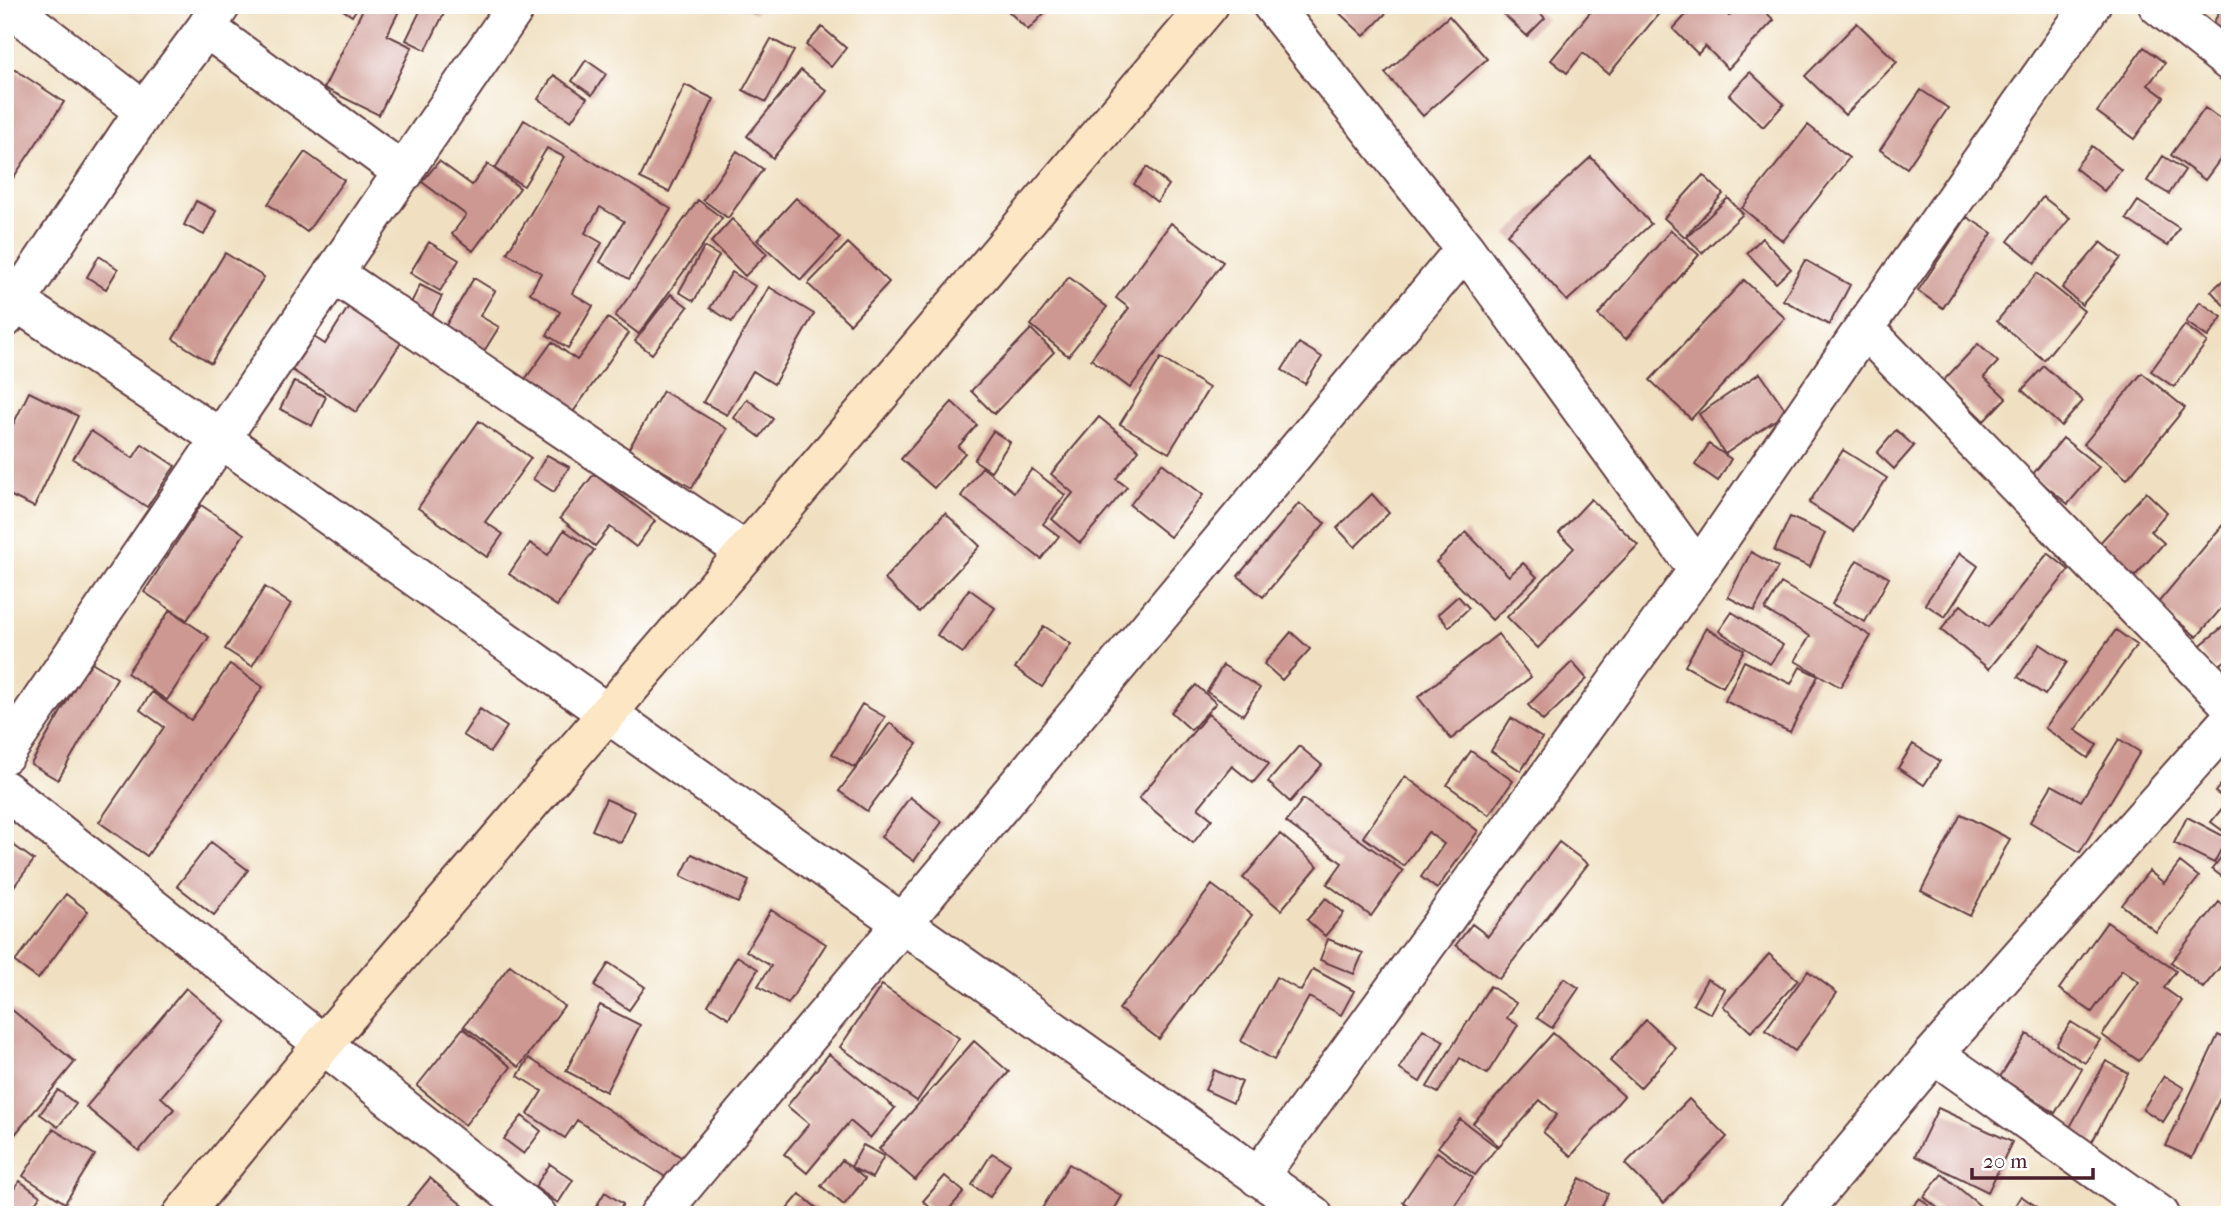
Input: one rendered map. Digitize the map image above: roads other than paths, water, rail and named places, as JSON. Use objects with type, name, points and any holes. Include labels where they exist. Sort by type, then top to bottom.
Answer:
[{"type":"street","points":[[6,5],[144,111]]},
{"type":"street","points":[[5,754],[517,5]]},
{"type":"street","points":[[182,1215],[324,1043],[746,552],[1209,5]]},
{"type":"street","points":[[1272,5],[1465,249],[1698,570]]},
{"type":"street","points":[[1258,1177],[1698,570],[2091,5]]},
{"type":"street","points":[[2158,5],[2230,62]]},
{"type":"street","points":[[404,173],[213,17],[9,304],[220,438],[1313,1215]]},
{"type":"street","points":[[659,1215],[1465,249]]},
{"type":"street","points":[[332,274],[746,552]]},
{"type":"street","points":[[1864,328],[2230,704]]},
{"type":"street","points":[[1798,1215],[1934,1054],[2230,720]]},
{"type":"street","points":[[5,790],[537,1215]]},
{"type":"street","points":[[1934,1054],[2160,1215]]}]
